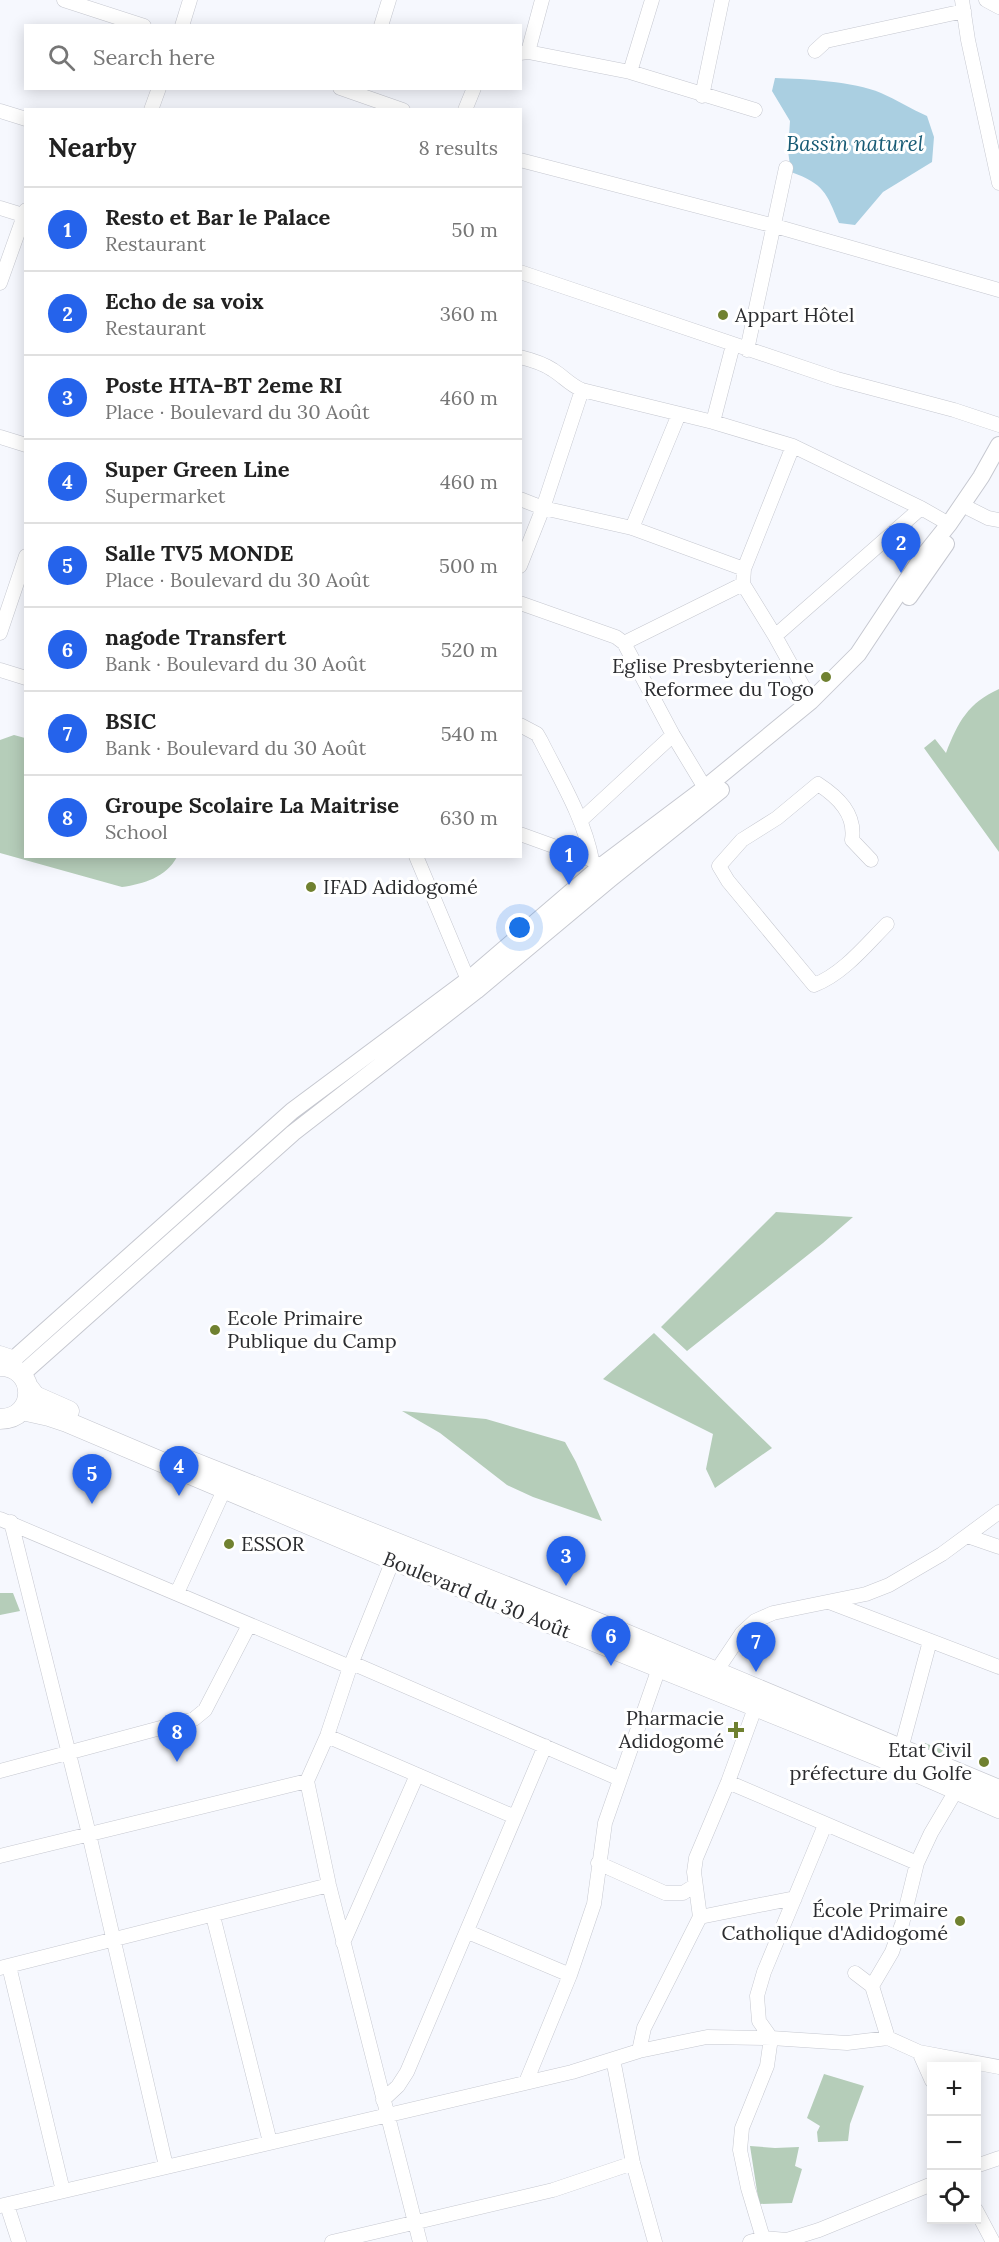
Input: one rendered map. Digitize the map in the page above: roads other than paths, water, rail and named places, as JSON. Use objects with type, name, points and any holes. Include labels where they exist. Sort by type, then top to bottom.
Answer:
[{"type":"highway","points":[[7,1417],[28,1400],[12,1367]]},
{"type":"highway","name":"Boulevard du 30 Août","points":[[12,1367],[34,1396],[612,1639],[659,1668],[759,1700],[899,1756],[999,1790]]},
{"type":"highway","name":"Boulevard du 30 Août","points":[[7,1417],[49,1416],[67,1422],[393,1560],[612,1639],[716,1673],[759,1700]]},
{"type":"highway","name":"Boulevard du 30 Août","points":[[899,1756],[957,1789],[999,1808]]},
{"type":"main road","points":[[12,1367],[472,986],[601,868],[811,702],[858,654],[921,559],[949,524],[981,477],[999,445]]},
{"type":"main road","points":[[601,868],[817,711],[864,663],[999,464]]},
{"type":"street","points":[[183,24],[190,0]]},
{"type":"street","points":[[382,24],[389,0]]},
{"type":"street","points":[[542,0],[524,52],[630,72],[702,96],[755,110]]},
{"type":"street","points":[[630,72],[652,0]]},
{"type":"street","points":[[702,96],[722,0]]},
{"type":"street","points":[[986,0],[999,7]]},
{"type":"street","points":[[73,1],[138,24]]},
{"type":"street","points":[[815,51],[826,41],[963,6],[999,183]]},
{"type":"street","points":[[152,108],[158,90]]},
{"type":"street","points":[[466,108],[473,90]]},
{"type":"street","points":[[361,92],[397,108]]},
{"type":"street","points":[[0,111],[24,118]]},
{"type":"street","points":[[522,161],[775,226],[999,290]]},
{"type":"street","points":[[747,350],[786,168]]},
{"type":"street","points":[[0,208],[24,214]]},
{"type":"street","points":[[0,283],[24,217]]},
{"type":"street","points":[[522,273],[837,379],[954,410],[999,425]]},
{"type":"street","points":[[712,423],[733,345]]},
{"type":"street","points":[[522,358],[556,371],[572,386],[582,390],[794,446],[949,524]]},
{"type":"street","points":[[522,561],[543,508],[582,390]]},
{"type":"street","points":[[632,528],[679,414]]},
{"type":"street","points":[[0,437],[24,443]]},
{"type":"street","points":[[794,446],[744,569],[742,584],[775,636],[811,702]]},
{"type":"street","points":[[522,500],[543,508],[632,528],[744,569]]},
{"type":"street","points":[[775,636],[921,508]]},
{"type":"street","points":[[970,509],[988,518],[999,520]]},
{"type":"street","points":[[0,633],[24,562]]},
{"type":"street","points":[[624,643],[742,584]]},
{"type":"street","points":[[522,604],[616,637],[624,643],[673,735],[705,788]]},
{"type":"street","points":[[0,670],[24,677]]},
{"type":"street","points":[[522,725],[537,734],[601,868]]},
{"type":"street","points":[[580,821],[673,735]]},
{"type":"street","points":[[871,860],[852,840],[854,830],[849,814],[835,795],[818,784],[777,818],[742,840],[719,866],[728,881],[814,985],[851,960],[887,924]]},
{"type":"street","points":[[522,835],[601,868]]},
{"type":"street","points":[[417,858],[472,986]]},
{"type":"street","points":[[177,1593],[224,1490]]},
{"type":"street","points":[[716,1673],[742,1633],[755,1621],[795,1607],[866,1594],[889,1585],[967,1536],[999,1512]]},
{"type":"street","points":[[5,1521],[620,1779]]},
{"type":"street","points":[[5,1521],[89,1834],[166,2166]]},
{"type":"street","points":[[967,1536],[999,1547]]},
{"type":"street","points":[[393,1560],[308,1781],[329,1886],[420,2242]]},
{"type":"street","points":[[830,1602],[999,1667]]},
{"type":"street","points":[[0,1771],[69,1754],[194,1719],[201,1715],[249,1625]]},
{"type":"street","points":[[899,1756],[930,1641]]},
{"type":"street","points":[[526,2082],[570,1975],[594,1904],[605,1822],[659,1668]]},
{"type":"street","points":[[639,2051],[644,2028],[700,1917],[694,1886],[696,1858],[759,1700]]},
{"type":"street","points":[[327,1736],[515,1817]]},
{"type":"street","points":[[383,2100],[407,2072],[545,1746]]},
{"type":"street","points":[[343,1943],[417,1775]]},
{"type":"street","points":[[0,1856],[308,1781]]},
{"type":"street","points":[[728,1782],[917,1863]]},
{"type":"street","points":[[872,1986],[892,1952],[902,1924],[917,1863],[931,1833],[957,1789]]},
{"type":"street","points":[[825,1824],[764,1972],[757,1996],[759,2021],[771,2038],[767,2066],[742,2128],[740,2150],[757,2240],[785,2241],[822,2236],[927,2186]]},
{"type":"street","points":[[598,1863],[665,1893],[683,1893],[694,1886]]},
{"type":"street","points":[[63,2191],[4,1967],[329,1886]]},
{"type":"street","points":[[700,1917],[795,1898]]},
{"type":"street","points":[[213,1916],[270,2142]]},
{"type":"street","points":[[468,1932],[570,1975]]},
{"type":"street","points":[[855,1973],[872,1986],[888,2038]]},
{"type":"street","points":[[19,2242],[3,2206],[572,2072],[639,2051],[707,2037],[848,2043],[888,2038],[919,2052],[999,2067]]},
{"type":"street","points":[[919,2052],[927,2070]]},
{"type":"street","points":[[613,2059],[633,2163],[655,2242]]},
{"type":"street","points":[[981,2164],[999,2158]]},
{"type":"street","points":[[332,2242],[554,2190],[633,2163]]},
{"type":"street","points":[[981,2219],[993,2242]]},
{"type":"water","name":"Bassin naturel","points":[[775,78],[829,81],[870,89],[927,116],[934,137],[932,162],[883,192],[855,225],[839,223],[822,190],[811,181],[791,172],[788,151],[790,121],[772,91]]},
{"type":"place","name":"Appart Hôtel","points":[[723,315]]},
{"type":"place","name":"Echo de sa voix","points":[[901,573]]},
{"type":"place","name":"Eglise Presbyterienne Reformee du Togo","points":[[826,677]]},
{"type":"place","name":"Resto et Bar le Palace","points":[[569,885]]},
{"type":"place","name":"IFAD Adidogomé","points":[[311,887]]},
{"type":"place","name":"Ecole Primaire Publique du Camp","points":[[215,1330]]},
{"type":"place","name":"Super Green Line","points":[[179,1496]]},
{"type":"place","name":"Salle TV5 MONDE","points":[[92,1504]]},
{"type":"place","name":"ESSOR","points":[[229,1544]]},
{"type":"place","name":"Poste HTA-BT 2eme RI","points":[[566,1586]]},
{"type":"place","name":"nagode Transfert","points":[[611,1666]]},
{"type":"place","name":"BSIC","points":[[756,1672]]},
{"type":"place","name":"Pharmacie Adidogomé","points":[[736,1730]]},
{"type":"place","name":"Groupe Scolaire La Maitrise","points":[[177,1762]]},
{"type":"place","name":"Etat Civil préfecture du Golfe","points":[[984,1762]]},
{"type":"place","name":"École Primaire Catholique d'Adidogomé","points":[[960,1921]]}]
